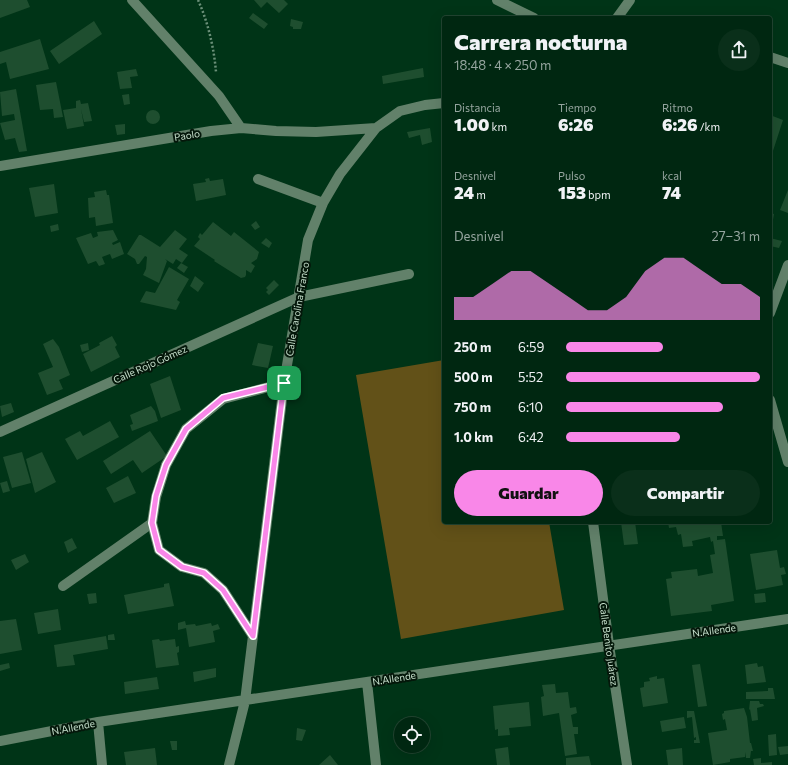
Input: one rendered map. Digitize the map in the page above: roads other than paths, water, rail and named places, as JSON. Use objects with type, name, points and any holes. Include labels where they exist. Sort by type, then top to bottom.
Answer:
[{"type":"street","points":[[132,0],[219,96],[241,128]]},
{"type":"street","points":[[497,0],[530,16]]},
{"type":"street","points":[[618,16],[630,0]]},
{"type":"street","points":[[772,58],[788,63]]},
{"type":"street","name":"Calle Carolina Franco","points":[[230,765],[245,701],[284,383],[308,240],[323,203],[340,174],[376,128],[400,111],[425,105],[442,103]]},
{"type":"street","name":"Paolo","points":[[0,166],[203,132],[241,128],[316,132],[376,128]]},
{"type":"street","points":[[258,178],[323,203]]},
{"type":"street","points":[[772,308],[788,265]]},
{"type":"street","name":"Calle Rojo Gómez","points":[[0,432],[299,297],[409,274]]},
{"type":"street","points":[[253,636],[223,590],[204,573],[182,567],[159,550],[152,523],[156,496],[166,465],[186,429],[223,398],[284,383]]},
{"type":"street","points":[[772,407],[788,462]]},
{"type":"street","points":[[63,586],[152,523]]},
{"type":"street","name":"Calle Benito Juárez","points":[[593,524],[627,765]]},
{"type":"street","name":"N.Allende","points":[[0,741],[98,722],[788,619]]},
{"type":"street","points":[[367,682],[376,765]]},
{"type":"street","points":[[98,722],[102,765]]}]
